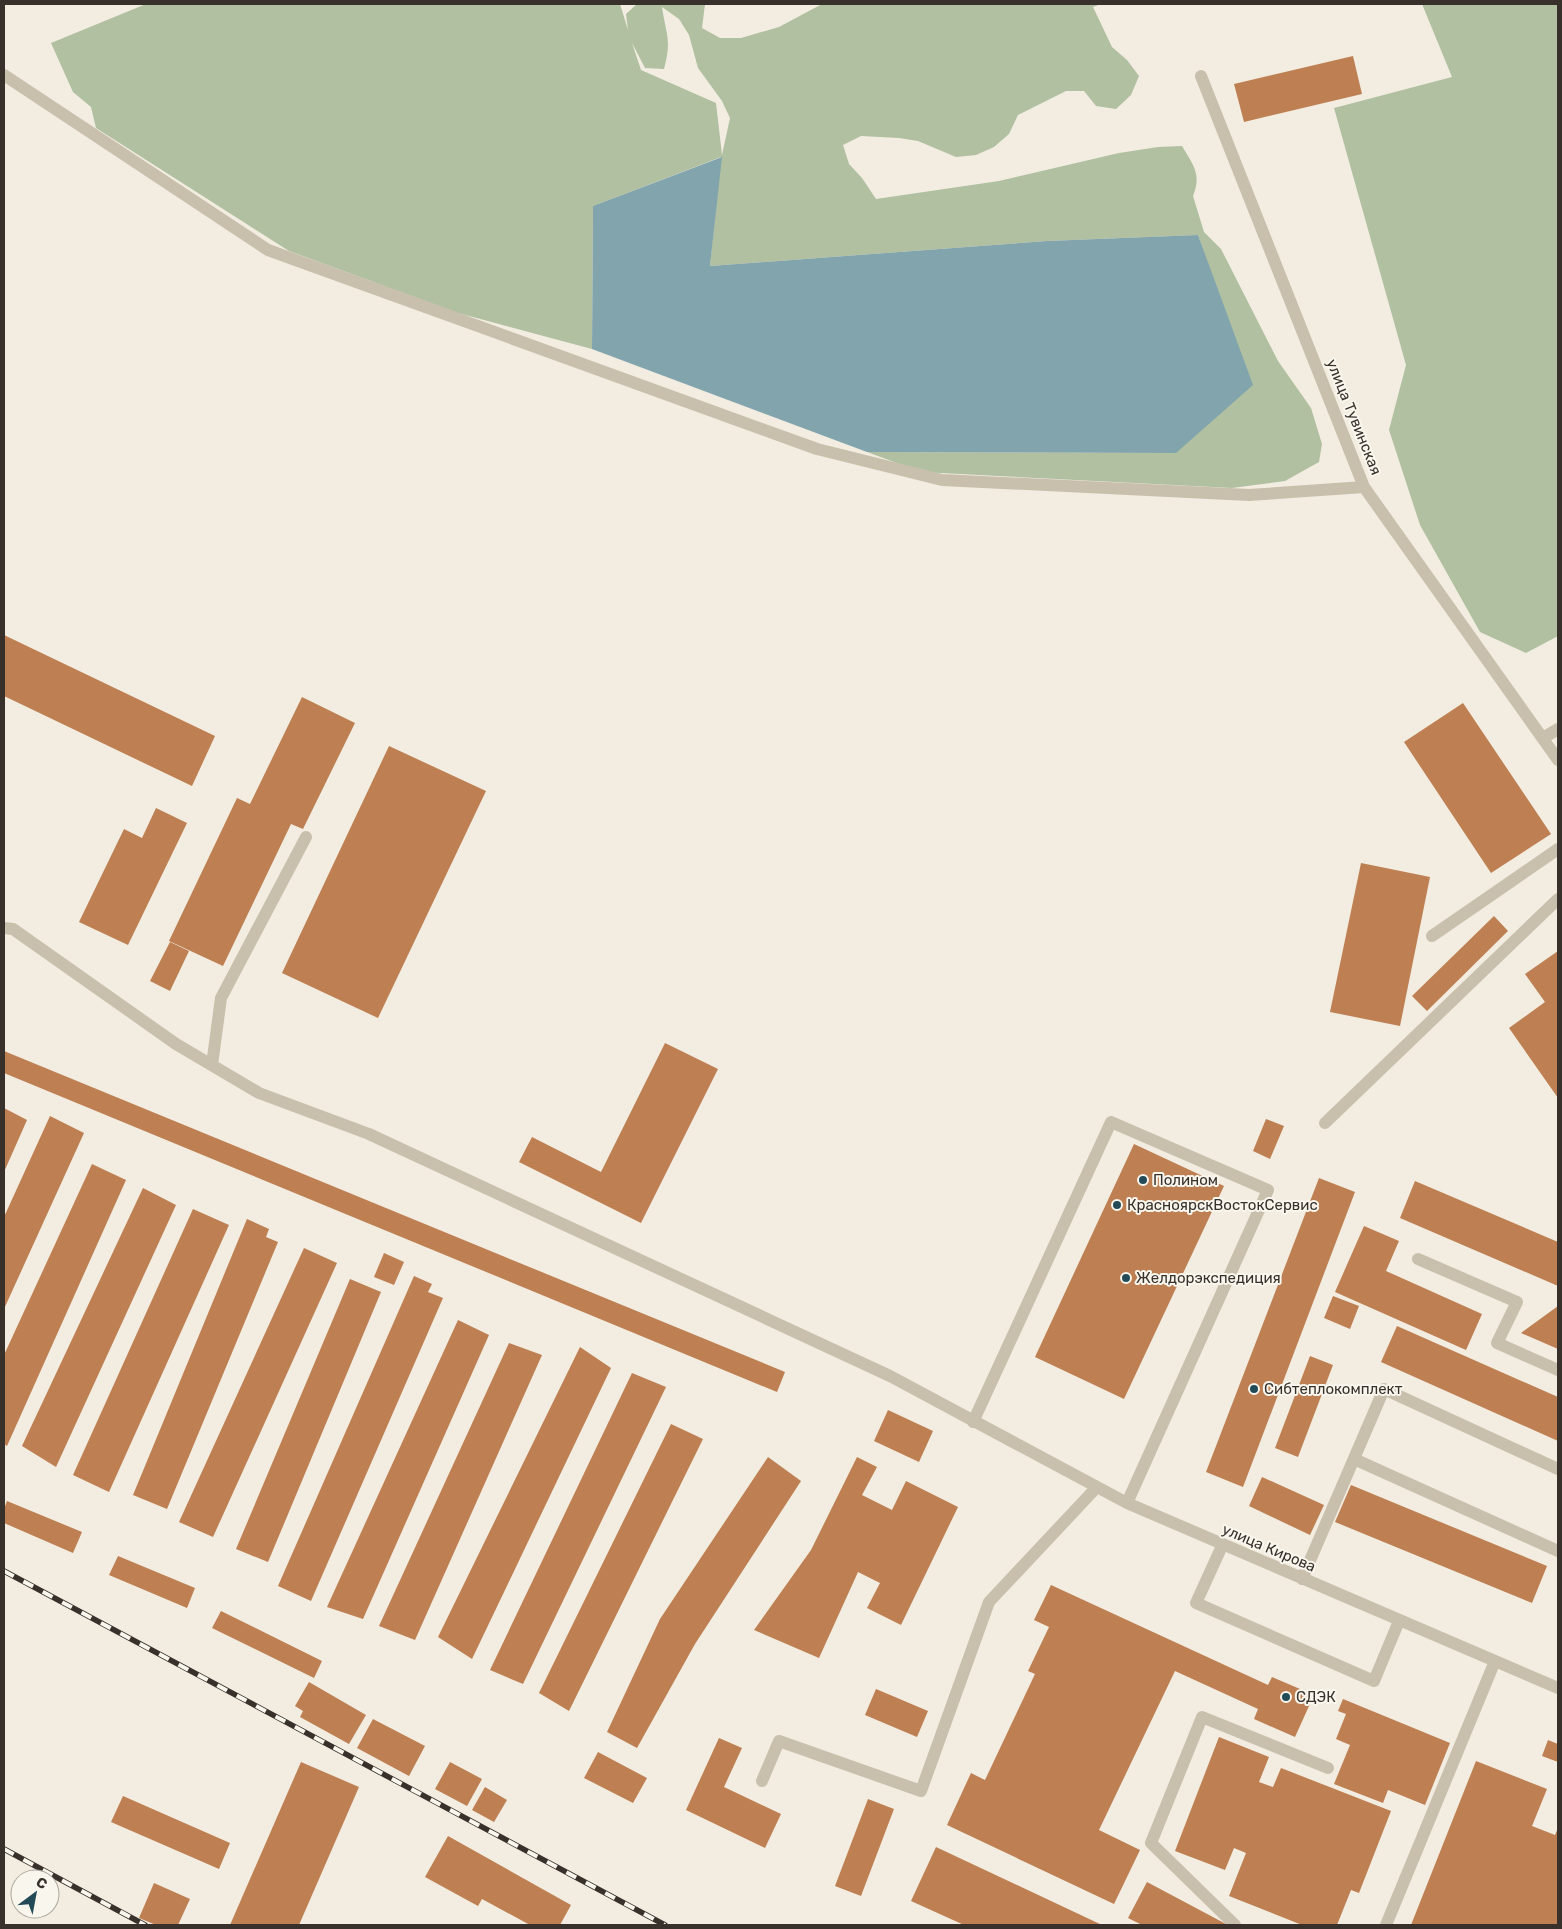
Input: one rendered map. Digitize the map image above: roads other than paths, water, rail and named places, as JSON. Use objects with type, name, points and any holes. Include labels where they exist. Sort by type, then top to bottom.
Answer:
[{"type":"street","points":[[4,76],[268,250],[817,449],[942,480],[1249,495],[1364,487]]},
{"type":"street","name":"улица Тувинская","points":[[1201,76],[1364,487],[1558,760]]},
{"type":"street","points":[[1543,738],[1558,728]]},
{"type":"street","points":[[212,1065],[221,998],[306,837]]},
{"type":"street","points":[[1432,936],[1558,849]]},
{"type":"street","points":[[1325,1123],[1558,900]]},
{"type":"street","name":"улица Кирова","points":[[4,928],[13,929],[176,1044],[259,1092],[369,1134],[881,1372],[1126,1503],[1222,1546],[1558,1688]]},
{"type":"street","points":[[973,1422],[1111,1122],[1268,1190],[1126,1503]]},
{"type":"street","points":[[1418,1259],[1517,1302],[1497,1343],[1558,1370]]},
{"type":"street","points":[[1302,1579],[1384,1390],[1558,1469]]},
{"type":"street","points":[[1354,1459],[1558,1551]]},
{"type":"street","points":[[762,1781],[779,1741],[921,1791],[989,1602],[1096,1488]]},
{"type":"street","points":[[1222,1546],[1196,1602],[1374,1681],[1399,1621]]},
{"type":"street","points":[[1386,1925],[1495,1661]]},
{"type":"street","points":[[1235,1925],[1151,1843],[1202,1717],[1328,1768]]},
{"type":"water","points":[[722,157],[710,266],[1047,241],[1198,235],[1253,385],[1176,453],[867,452],[592,349],[593,206]]},
{"type":"railway","points":[[4,1571],[665,1925]]},
{"type":"railway","points":[[4,1849],[145,1925]]},
{"type":"place","name":"Полином","points":[[1143,1180]]},
{"type":"place","name":"КрасноярскВостокСервис","points":[[1117,1205]]},
{"type":"place","name":"Желдорэкспедиция","points":[[1126,1278]]},
{"type":"place","name":"Сибтеплокомплект","points":[[1254,1389]]},
{"type":"place","name":"СДЭК","points":[[1286,1697]]}]
